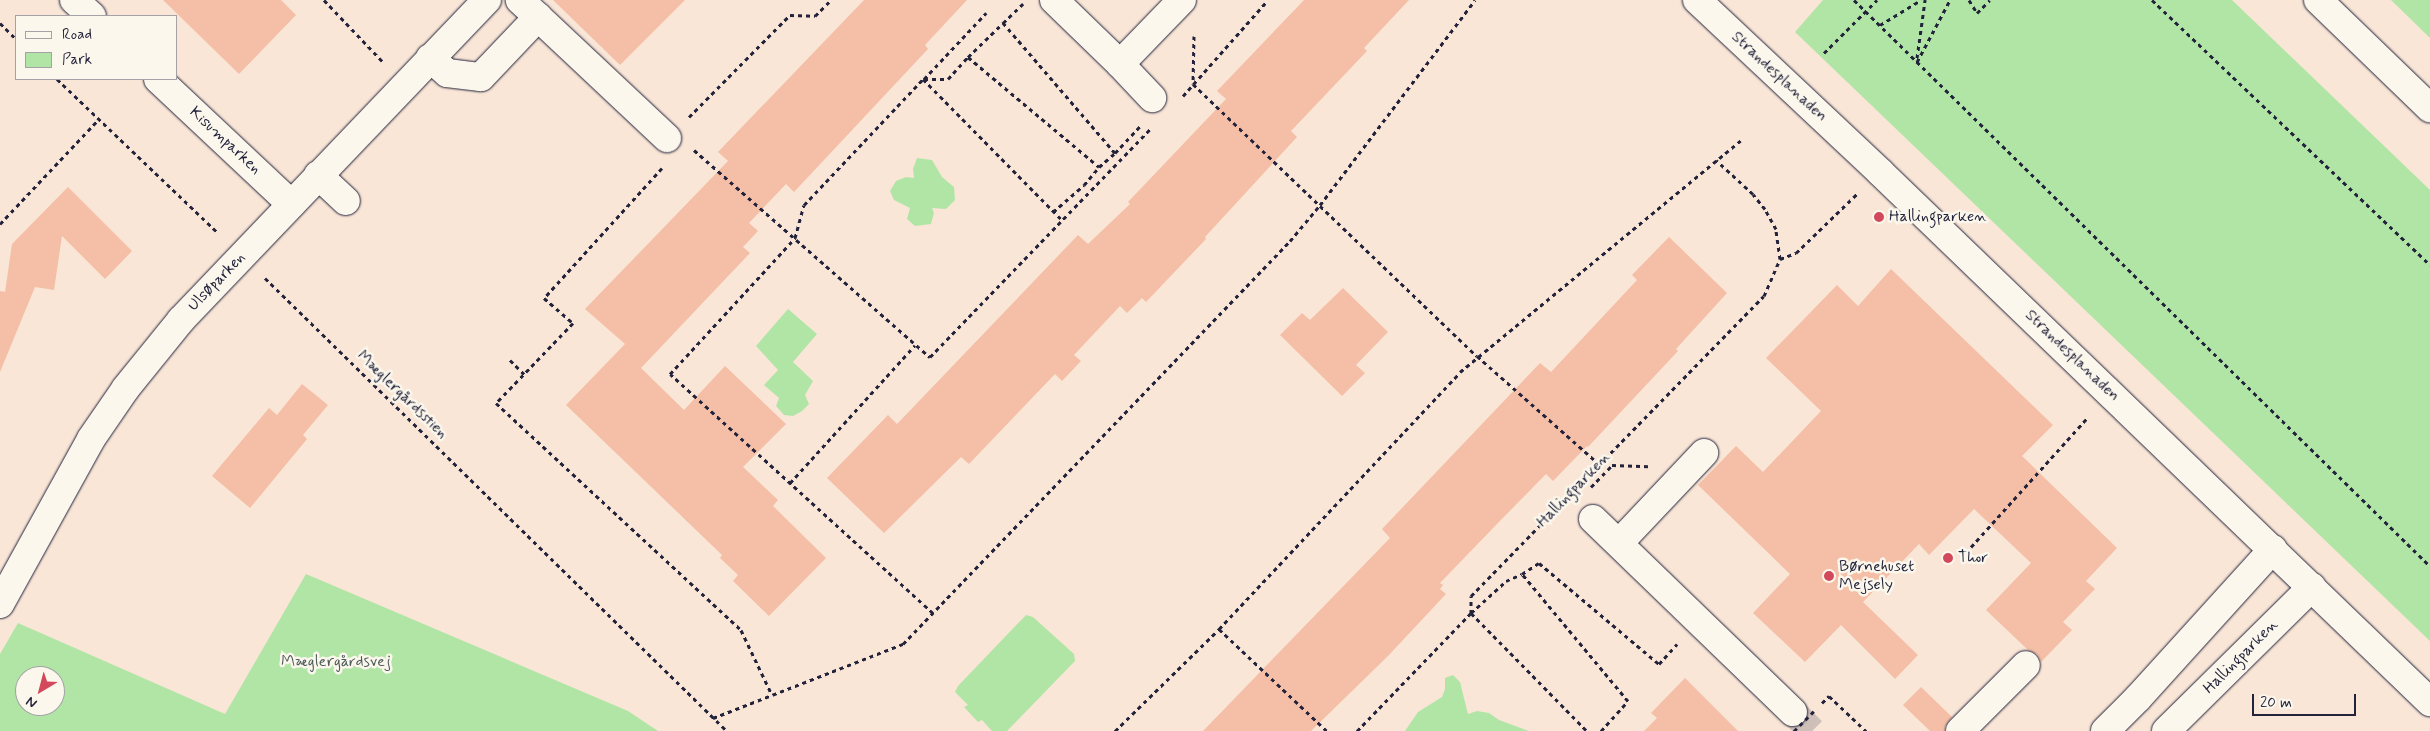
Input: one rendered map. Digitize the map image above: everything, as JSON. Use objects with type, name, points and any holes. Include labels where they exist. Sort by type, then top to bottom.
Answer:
[{"type":"street","points":[[74,0],[91,15]]},
{"type":"street","name":"Ulsøparken","points":[[0,604],[91,439],[126,388],[181,320],[404,84],[487,0]]},
{"type":"street","points":[[1054,0],[1120,64],[1148,110]]},
{"type":"street","points":[[2318,0],[2430,108]]},
{"type":"street","points":[[1120,64],[1179,3]]},
{"type":"street","name":"Strandesplanaden","points":[[1711,5],[1880,172],[2430,702]]},
{"type":"street","points":[[430,58],[447,74],[481,77],[529,9],[667,151]]},
{"type":"street","name":"Kisumparken","points":[[159,80],[291,204]]},
{"type":"street","points":[[318,174],[346,201]]},
{"type":"street","points":[[1619,543],[1698,460]]},
{"type":"street","name":"Hallingparken","points":[[1593,519],[1801,717]]},
{"type":"street","points":[[2105,731],[2138,698],[2273,549]]},
{"type":"street","name":"Hallingparken","points":[[2138,698],[2169,730],[2312,587]]},
{"type":"street","points":[[1960,731],[2026,665]]},
{"type":"path","points":[[324,0],[404,84]]},
{"type":"path","points":[[772,695],[741,630],[496,403],[573,324],[544,298],[667,151],[790,15],[815,16],[831,0]]},
{"type":"path","points":[[923,79],[948,79],[1027,0]]},
{"type":"path","points":[[1180,99],[1268,0]]},
{"type":"path","points":[[714,718],[903,644],[1290,240],[1320,206],[1475,0]]},
{"type":"path","points":[[1854,0],[2430,566]]},
{"type":"path","points":[[1824,53],[1877,0]]},
{"type":"path","points":[[1880,25],[1921,0]]},
{"type":"path","points":[[1917,62],[1925,0]]},
{"type":"path","points":[[1917,62],[1950,0]]},
{"type":"path","points":[[1968,0],[1977,13],[1990,0]]},
{"type":"path","points":[[2152,0],[2430,265]]},
{"type":"path","points":[[1179,3],[1194,25],[1193,84],[1477,356],[1599,464]]},
{"type":"path","points":[[932,613],[670,374],[795,238],[804,205],[986,13]]},
{"type":"path","points":[[1003,23],[1114,153]]},
{"type":"path","points":[[0,24],[15,38]]},
{"type":"path","points":[[968,57],[1099,167]]},
{"type":"path","points":[[923,79],[1062,220]]},
{"type":"path","name":"Mæglergårdsstien","points":[[58,80],[242,256],[727,731]]},
{"type":"path","points":[[1053,212],[1084,185],[1114,153],[1148,110]]},
{"type":"path","points":[[0,224],[99,119]]},
{"type":"path","points":[[667,151],[686,142],[930,357],[1152,127]]},
{"type":"path","points":[[1115,731],[1219,629],[1477,356],[1741,140]]},
{"type":"path","points":[[1716,160],[1753,194],[1766,210],[1776,229],[1780,259],[1796,253],[1880,172]]},
{"type":"path","name":"Hallingparken","points":[[1471,613],[1471,596],[1764,296],[1780,259]]},
{"type":"path","points":[[790,483],[915,345]]},
{"type":"path","points":[[510,360],[524,374]]},
{"type":"path","points":[[1970,547],[2110,393]]},
{"type":"path","points":[[1593,519],[1582,496],[1612,465],[1698,460]]},
{"type":"path","points":[[1357,731],[1471,613],[1506,581],[1522,574],[1539,563],[1659,664],[1698,619]]},
{"type":"path","points":[[1522,574],[1628,701],[1601,731]]},
{"type":"path","points":[[1471,613],[1586,731]]},
{"type":"path","points":[[1219,629],[1327,731]]},
{"type":"path","points":[[1801,717],[1829,696],[1866,731]]},
{"type":"green space","points":[[1823,0],[2232,0],[2430,190],[2430,641],[1795,32]]},
{"type":"green space","points":[[2391,0],[2430,0],[2430,38]]},
{"type":"green space","points":[[917,158],[932,160],[942,177],[954,187],[955,200],[946,209],[932,208],[934,213],[931,224],[915,226],[907,219],[910,208],[894,200],[890,191],[896,181],[906,177],[914,178],[913,169]]},
{"type":"green space","points":[[788,309],[817,334],[793,362],[813,381],[805,395],[809,404],[793,416],[784,415],[776,406],[779,398],[764,385],[778,370],[756,346]]},
{"type":"green space","name":"Mæglergårdsvej","points":[[306,574],[628,711],[658,731],[0,731],[0,654],[18,623],[225,714]]},
{"type":"green space","points":[[1026,615],[1033,617],[1074,654],[1075,661],[1007,731],[992,731],[982,720],[978,722],[964,707],[968,705],[955,692],[958,686]]},
{"type":"green space","points":[[1453,675],[1460,682],[1468,714],[1477,711],[1489,713],[1499,720],[1529,731],[1405,731],[1418,712],[1442,697],[1445,689],[1445,678]]},
{"type":"building","points":[[163,0],[281,0],[296,15],[239,74]]},
{"type":"building","points":[[553,0],[685,0],[620,65]]},
{"type":"building","points":[[864,0],[967,0],[925,45],[928,49],[794,192],[786,184],[749,223],[758,231],[743,247],[750,253],[641,368],[684,410],[725,366],[786,424],[743,467],[778,500],[773,506],[826,558],[769,616],[733,581],[738,575],[720,558],[722,555],[566,405],[625,344],[585,309],[728,161],[718,152]]},
{"type":"building","points":[[1304,0],[1409,0],[1364,48],[1367,51],[1291,131],[1297,137],[1205,237],[1206,239],[1146,302],[1142,298],[1127,313],[1120,306],[1074,355],[1081,361],[1062,381],[1055,374],[969,464],[961,457],[884,533],[827,478],[888,415],[897,424],[1078,235],[1088,244],[1130,204],[1128,202],[1226,99],[1217,91]]},
{"type":"building","points":[[68,187],[132,251],[105,279],[62,236],[54,290],[35,287],[0,372],[0,291],[5,292],[12,244]]},
{"type":"building","points":[[1669,237],[1727,293],[1676,349],[1678,351],[1588,447],[1553,481],[1546,474],[1496,525],[1440,583],[1443,585],[1440,589],[1446,594],[1388,656],[1311,731],[1203,731],[1390,538],[1382,529],[1540,363],[1551,372],[1637,280],[1632,275]]},
{"type":"building","points":[[1891,269],[2053,425],[2022,456],[2117,548],[2086,581],[2095,589],[2063,622],[2072,630],[2041,662],[2037,654],[2028,650],[1986,610],[2031,563],[1974,509],[1929,555],[1919,544],[1863,602],[1918,655],[1895,679],[1841,625],[1805,662],[1753,613],[1790,574],[1698,485],[1736,446],[1763,472],[1821,411],[1766,358],[1837,285],[1858,306]]},
{"type":"building","points":[[1343,288],[1388,332],[1356,365],[1365,373],[1342,396],[1280,335],[1302,313],[1310,320]]},
{"type":"building","points":[[302,384],[328,405],[303,435],[307,439],[250,508],[212,476],[269,408],[277,415]]},
{"type":"building","points":[[1685,678],[1738,731],[1644,731],[1657,718],[1651,713]]},
{"type":"building","points":[[1921,687],[1952,717],[1945,726],[1945,731],[1930,731],[1903,705]]},
{"type":"tunnel","points":[[1793,712],[1812,731]]},
{"type":"place","name":"Hallingparken","points":[[1879,217]]},
{"type":"place","name":"Thor","points":[[1948,558]]},
{"type":"place","name":"Børnehuset Mejsely","points":[[1829,576]]}]
